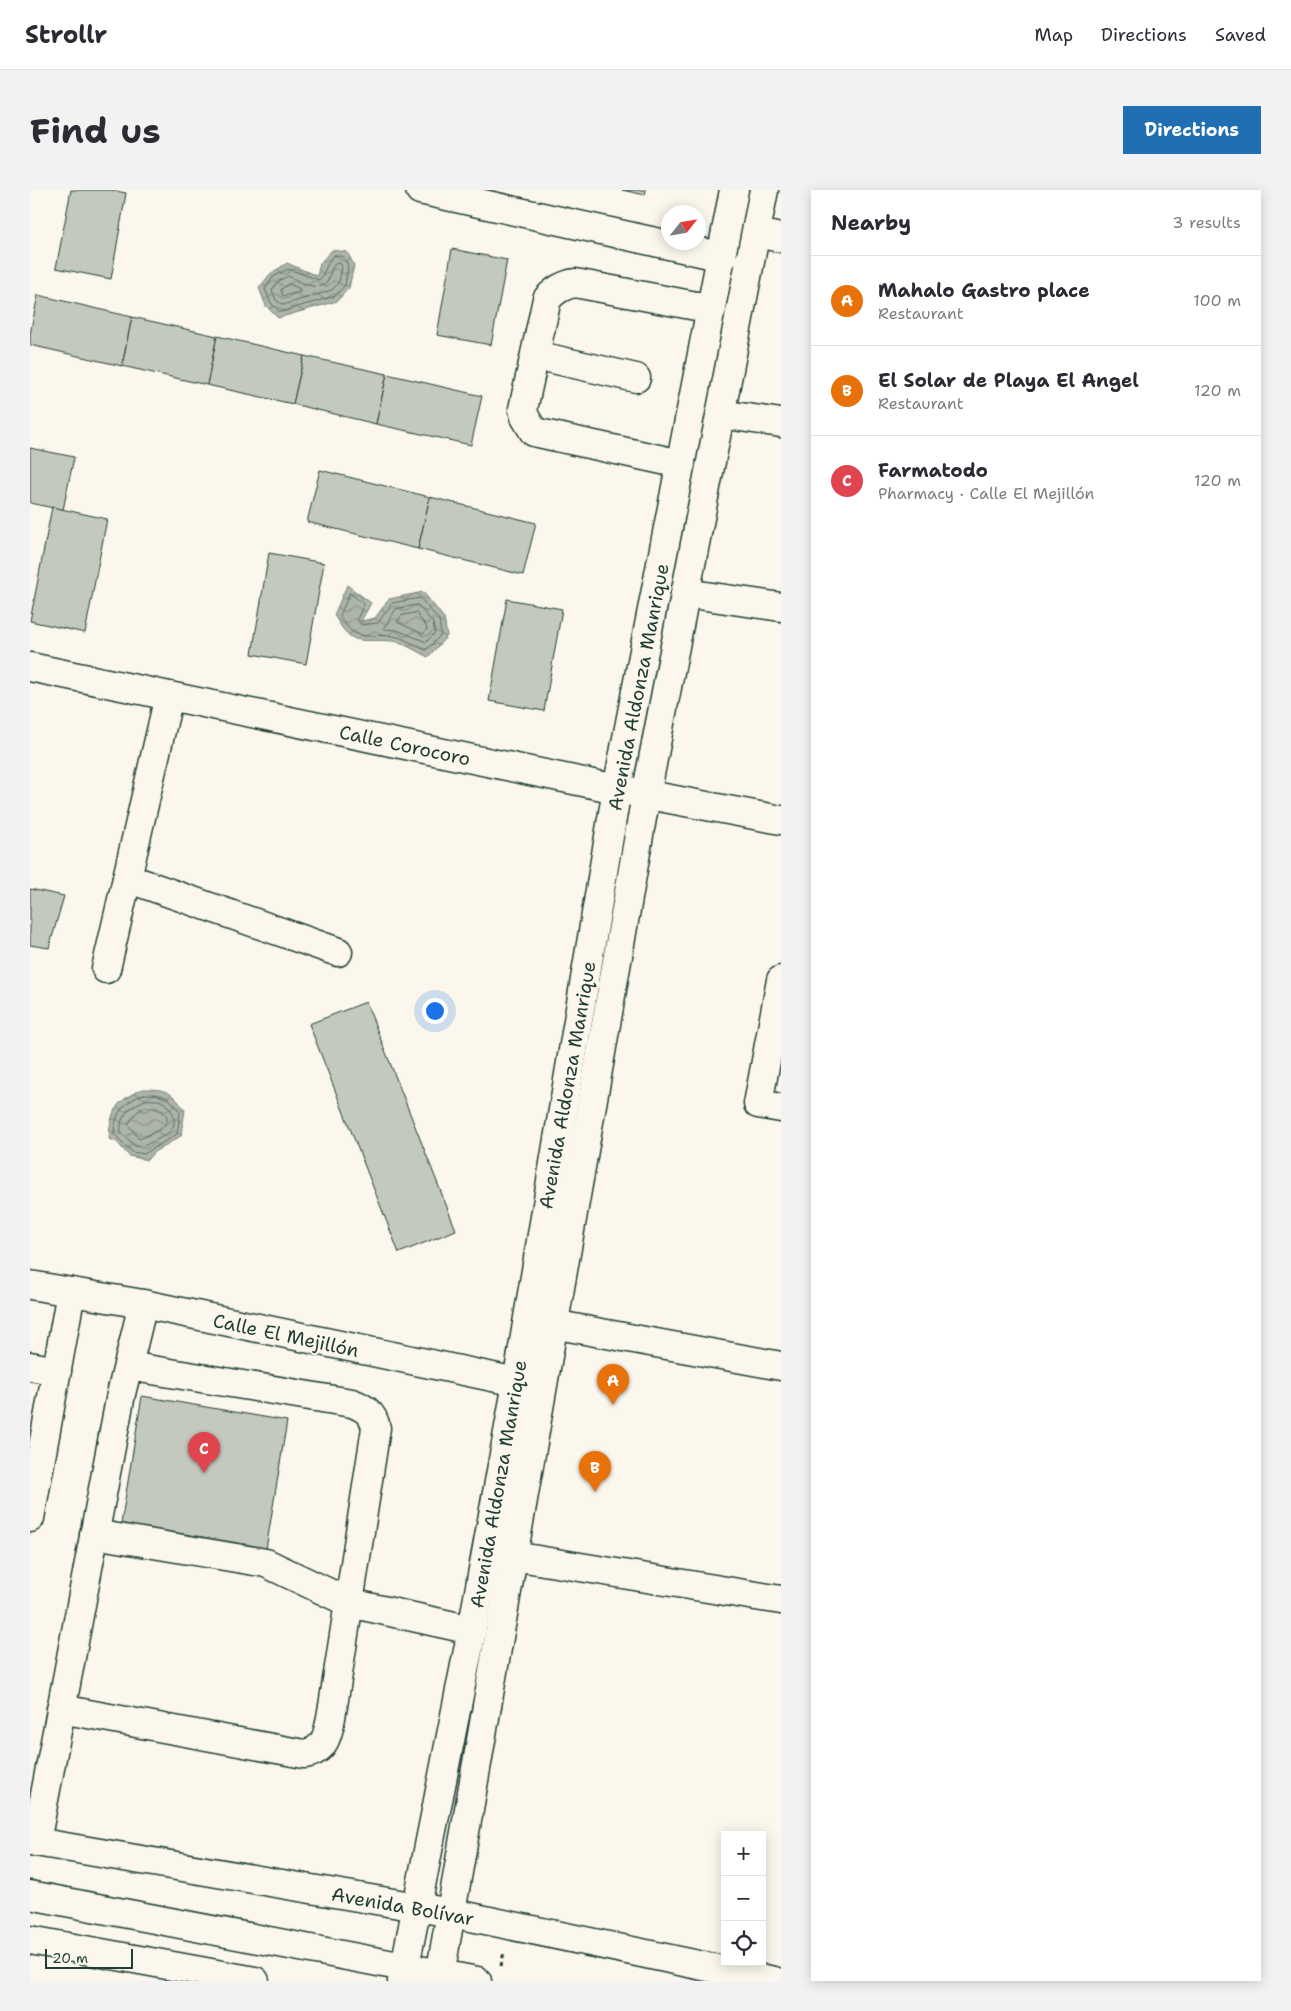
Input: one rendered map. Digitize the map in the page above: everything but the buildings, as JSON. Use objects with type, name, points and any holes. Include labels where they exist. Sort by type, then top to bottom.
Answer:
[{"type":"street","points":[[420,190],[723,257]]},
{"type":"street","name":"Avenida Aldonza Manrique","points":[[440,1978],[514,1556],[530,1385],[617,789],[723,257],[734,190]]},
{"type":"street","name":"Avenida Aldonza Manrique","points":[[540,1322],[720,414],[768,236],[764,190]]},
{"type":"street","points":[[681,464],[534,432],[525,417],[524,409],[547,299],[565,285],[575,283],[712,309]]},
{"type":"street","points":[[535,355],[636,378]]},
{"type":"street","points":[[720,414],[781,422]]},
{"type":"street","points":[[686,593],[781,607]]},
{"type":"street","name":"Calle Corocoro","points":[[30,668],[646,795],[781,820]]},
{"type":"street","points":[[106,969],[169,696]]},
{"type":"street","points":[[127,878],[338,952]]},
{"type":"street","points":[[781,980],[758,1104],[781,1108]]},
{"type":"street","name":"Calle El Mejillón","points":[[30,1285],[143,1304],[530,1385]]},
{"type":"street","points":[[30,1515],[37,1437],[57,1371],[71,1292]]},
{"type":"street","points":[[33,1842],[128,1366],[143,1304]]},
{"type":"street","points":[[540,1322],[781,1366]]},
{"type":"street","points":[[30,1366],[57,1371]]},
{"type":"street","points":[[61,1709],[276,1750],[310,1753],[322,1746],[326,1739],[350,1603],[376,1428],[370,1414],[364,1407],[339,1401],[128,1366]]},
{"type":"street","name":"Avenida Aldonza Manrique","points":[[404,1974],[415,1908],[472,1630],[486,1551],[530,1385]]},
{"type":"street","points":[[94,1534],[266,1563],[350,1603],[472,1630]]},
{"type":"street","points":[[486,1551],[781,1600]]},
{"type":"street","name":"Avenida Bolívar","points":[[33,1842],[452,1913],[774,1981]]},
{"type":"street","points":[[30,1895],[404,1974],[477,1981]]},
{"type":"street","points":[[30,1940],[255,1981]]},
{"type":"water","points":[[332,250],[347,252],[354,265],[349,288],[337,301],[278,318],[266,306],[259,288],[270,274],[287,263],[317,276],[320,263]]},
{"type":"water","points":[[347,585],[371,603],[361,621],[375,618],[389,599],[423,592],[444,618],[447,636],[428,657],[396,642],[358,640],[352,637],[346,633],[334,615]]},
{"type":"water","points":[[143,1089],[167,1092],[185,1110],[181,1136],[154,1152],[147,1160],[129,1156],[117,1142],[109,1139],[111,1120],[117,1107],[127,1097]]},
{"type":"place","name":"Mahalo Gastro place","points":[[613,1405]]},
{"type":"place","name":"Farmatodo","points":[[204,1473]]},
{"type":"place","name":"El Solar de Playa El Angel","points":[[595,1492]]}]
